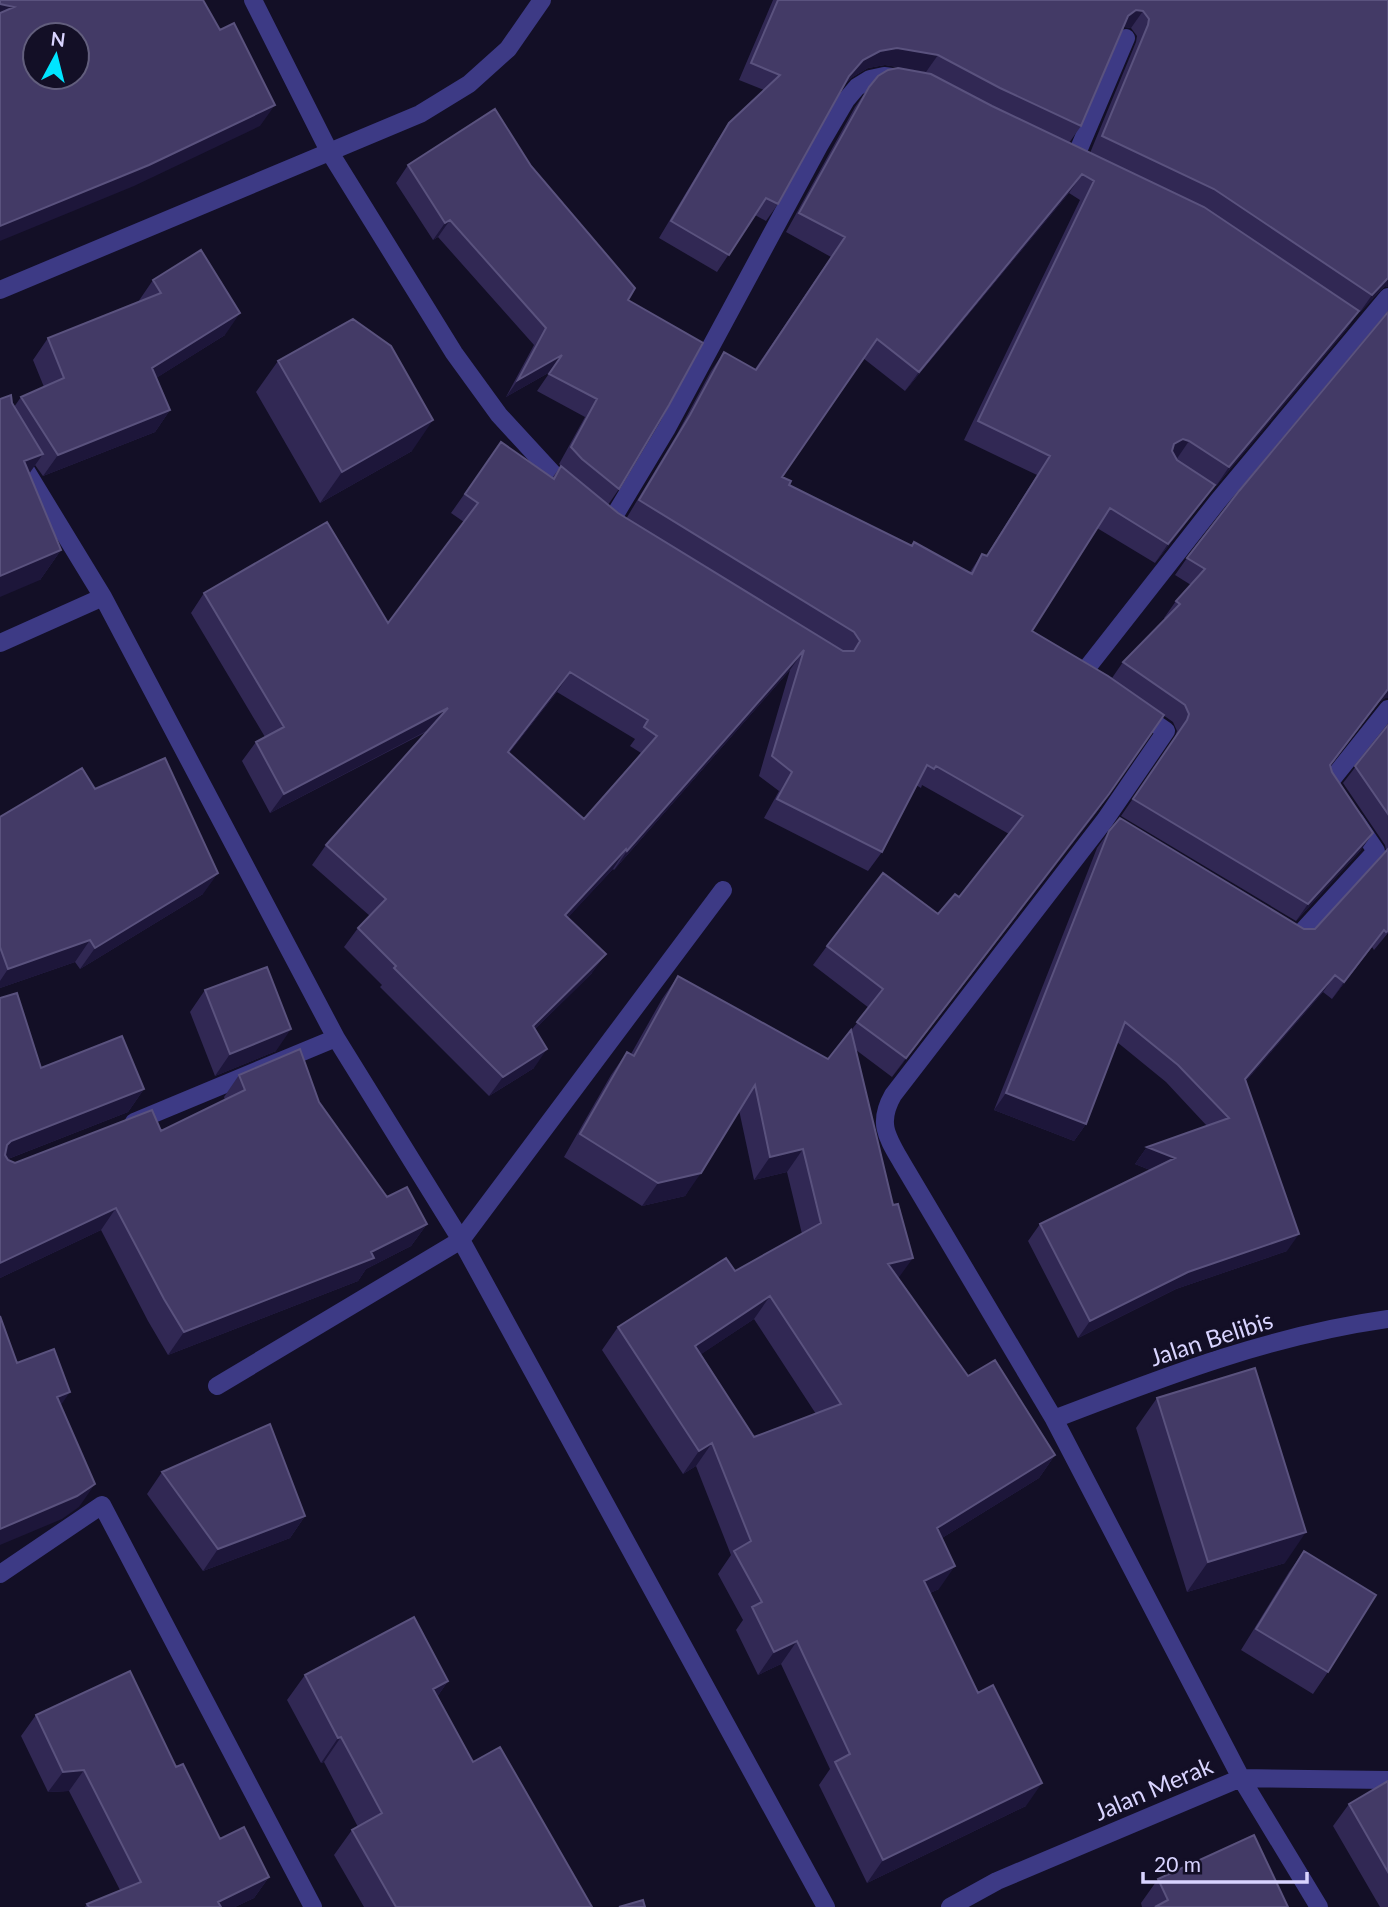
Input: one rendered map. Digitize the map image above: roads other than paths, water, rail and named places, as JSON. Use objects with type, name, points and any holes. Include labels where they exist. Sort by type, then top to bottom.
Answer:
[{"type":"street","points":[[253,0],[329,151],[454,353],[499,415],[562,485],[581,500]]},
{"type":"street","points":[[0,290],[420,114],[470,84],[509,49],[542,0]]},
{"type":"street","points":[[1075,158],[1126,38]]},
{"type":"street","points":[[611,523],[667,428],[846,100],[857,87],[870,79],[884,76],[921,82]]},
{"type":"street","points":[[1104,688],[1083,673],[1213,498],[1358,324],[1388,297]]},
{"type":"street","points":[[0,428],[103,597],[336,1038],[461,1240],[827,1907]]},
{"type":"street","points":[[0,643],[103,597]]},
{"type":"street","points":[[1125,702],[1166,731],[1110,823],[893,1095],[885,1109],[885,1128],[891,1145],[1054,1419],[1241,1778],[1319,1907]]},
{"type":"street","points":[[1275,922],[1298,936],[1377,851],[1329,783],[1388,709]]},
{"type":"street","points":[[216,1386],[461,1240],[723,890]]},
{"type":"street","points":[[120,1127],[336,1038]]},
{"type":"street","name":"Jalan Belibis","points":[[1054,1419],[1197,1365],[1256,1346],[1388,1319]]},
{"type":"street","points":[[0,1574],[102,1505],[313,1907]]},
{"type":"street","name":"Jalan Merak","points":[[950,1907],[997,1881],[1241,1778],[1388,1780]]}]
